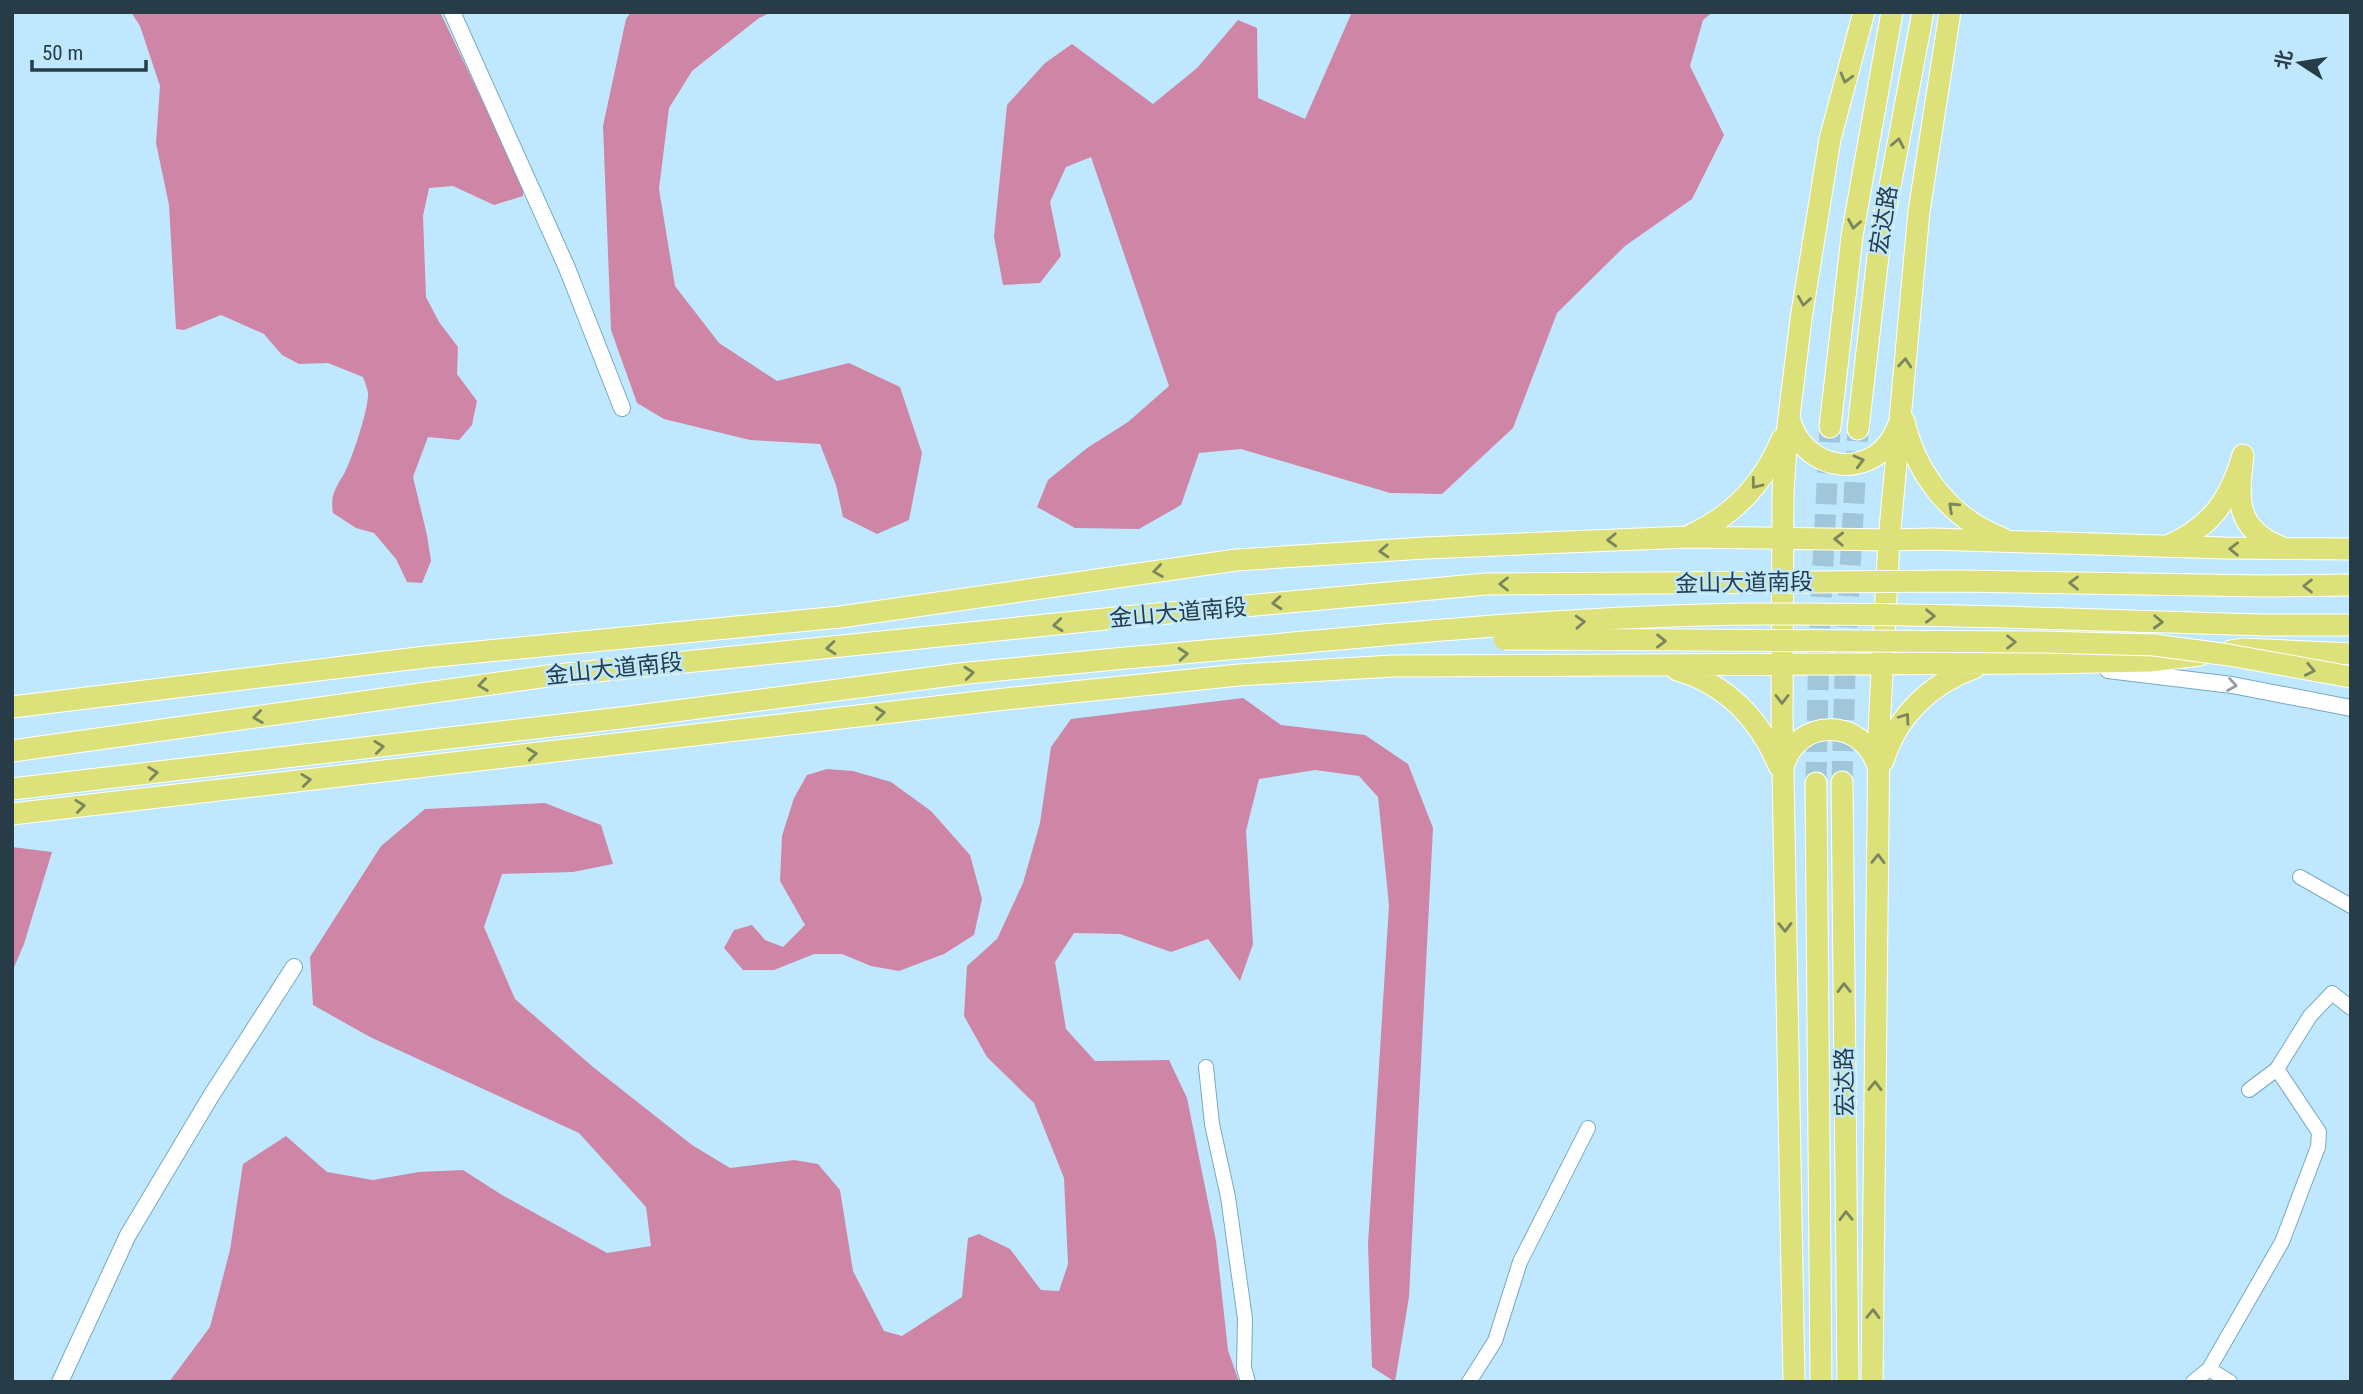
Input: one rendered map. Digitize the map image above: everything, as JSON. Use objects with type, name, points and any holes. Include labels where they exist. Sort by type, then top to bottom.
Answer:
[{"type":"main road","points":[[1794,1382],[1782,774],[1782,537],[1790,409],[1801,319],[1830,139],[1864,12]]},
{"type":"main road","name":"宏达路","points":[[1830,428],[1852,236],[1892,12]]},
{"type":"main road","name":"宏达路","points":[[1858,429],[1880,239],[1923,12]]},
{"type":"main road","points":[[1872,1382],[1879,778],[1889,540],[1919,211],[1950,12]]},
{"type":"main road","points":[[1902,400],[1907,434],[1929,482],[1965,519],[2011,542]]},
{"type":"main road","points":[[1790,409],[1797,439],[1813,455],[1845,465],[1866,461],[1875,456],[1891,441],[1900,422]]},
{"type":"main road","points":[[1688,537],[1726,515],[1758,483],[1783,435],[1790,409]]},
{"type":"main road","points":[[2165,547],[2194,532],[2218,509],[2235,482],[2243,455],[2238,495],[2243,513],[2261,537],[2290,549]]},
{"type":"main road","points":[[12,707],[426,657],[840,617],[1237,560],[1688,537],[1932,539],[2165,547],[2351,549]]},
{"type":"main road","name":"金山大道南段","points":[[12,751],[627,667],[1486,584],[1959,581],[2351,585]]},
{"type":"main road","name":"金山大道南段","points":[[12,789],[629,717],[968,673],[1397,635],[1627,619],[1758,614],[2351,625]]},
{"type":"main road","points":[[627,667],[840,617]]},
{"type":"main road","points":[[1397,635],[1468,639],[2154,645],[2229,655],[2351,677]]},
{"type":"main road","points":[[12,814],[830,719],[1252,674],[1393,666],[2150,661],[2244,649],[2351,654]]},
{"type":"main road","points":[[1879,778],[1886,750],[1893,736],[1922,698],[1948,679],[1993,663]]},
{"type":"main road","points":[[1647,665],[1695,676],[1736,701],[1760,728],[1782,774]]},
{"type":"main road","points":[[629,717],[830,719]]},
{"type":"main road","points":[[1782,774],[1784,764],[1794,746],[1810,733],[1830,729],[1850,733],[1867,746],[1877,764],[1879,778]]},
{"type":"main road","name":"宏达路","points":[[1842,782],[1848,1382]]},
{"type":"main road","name":"宏达路","points":[[1816,783],[1821,1382]]},
{"type":"street","points":[[452,12],[567,268],[622,408]]},
{"type":"street","points":[[1945,45],[1959,12]]},
{"type":"street","points":[[2043,663],[2232,685],[2351,708]]},
{"type":"street","points":[[2300,877],[2351,906]]},
{"type":"street","points":[[60,1382],[128,1235],[211,1096],[294,967]]},
{"type":"street","points":[[2249,1090],[2277,1069],[2310,1016],[2332,993],[2349,1003]]},
{"type":"street","points":[[1206,1067],[1212,1124],[1228,1197],[1245,1319],[1244,1368],[1248,1382]]},
{"type":"street","points":[[2193,1382],[2209,1369],[2282,1242],[2318,1147],[2319,1132],[2277,1069]]},
{"type":"street","points":[[1469,1382],[1495,1341],[1520,1262],[1588,1128]]},
{"type":"street","points":[[2209,1369],[2230,1382]]},
{"type":"shaded area","points":[[131,12],[440,12],[523,186],[523,196],[494,205],[453,186],[429,188],[423,216],[426,297],[439,322],[458,347],[457,374],[477,401],[472,425],[459,440],[428,437],[413,477],[431,561],[422,583],[407,582],[396,559],[374,533],[356,528],[333,513],[334,491],[352,456],[366,410],[368,393],[363,377],[328,363],[299,364],[282,355],[264,334],[221,315],[184,330],[176,329],[169,205],[156,143],[160,86],[140,26]]},
{"type":"shaded area","points":[[631,12],[772,12],[759,18],[692,71],[669,108],[659,189],[675,286],[719,343],[777,381],[849,363],[900,387],[922,453],[909,520],[877,534],[843,517],[836,485],[820,444],[750,440],[664,419],[637,403],[611,330],[603,126],[626,19]]},
{"type":"shaded area","points":[[1352,12],[1713,12],[1703,20],[1690,66],[1724,135],[1692,199],[1625,246],[1557,313],[1513,428],[1442,494],[1390,493],[1241,449],[1199,453],[1181,505],[1139,529],[1075,528],[1037,507],[1048,480],[1087,448],[1128,422],[1169,386],[1091,157],[1066,167],[1050,202],[1061,256],[1040,283],[1003,285],[994,237],[1007,105],[1045,63],[1072,44],[1153,104],[1197,68],[1238,20],[1257,28],[1258,98],[1305,119]]},
{"type":"shaded area","points":[[1243,698],[1281,725],[1365,735],[1408,764],[1433,828],[1409,1297],[1395,1382],[1372,1367],[1368,1244],[1389,905],[1378,797],[1359,776],[1315,770],[1259,779],[1246,831],[1253,944],[1240,981],[1208,939],[1171,952],[1120,934],[1074,933],[1055,962],[1066,1029],[1095,1061],[1169,1060],[1187,1098],[1216,1241],[1228,1350],[1239,1382],[169,1382],[210,1327],[230,1250],[243,1164],[286,1136],[327,1172],[373,1180],[419,1172],[463,1170],[502,1195],[607,1253],[651,1246],[646,1207],[579,1133],[370,1037],[313,1005],[310,957],[381,846],[425,809],[545,803],[601,825],[613,864],[573,872],[502,874],[484,927],[515,999],[593,1067],[692,1145],[730,1168],[794,1160],[818,1164],[840,1190],[853,1271],[884,1331],[902,1336],[962,1297],[968,1238],[979,1234],[1010,1249],[1041,1290],[1059,1291],[1068,1264],[1064,1178],[1034,1103],[987,1057],[964,1016],[967,966],[997,939],[1023,883],[1040,823],[1051,747],[1071,719]]},
{"type":"shaded area","points":[[827,769],[853,771],[891,782],[931,811],[970,855],[982,899],[974,935],[944,954],[899,971],[871,966],[842,954],[814,954],[774,970],[743,970],[724,948],[734,930],[752,925],[765,940],[783,947],[805,925],[780,881],[782,836],[794,798],[807,775]]},
{"type":"shaded area","points":[[12,847],[52,852],[24,944],[12,972]]},
{"type":"tunnel","points":[[1816,783],[1819,638],[1830,427]]},
{"type":"tunnel","points":[[1842,782],[1846,639],[1858,429]]}]
